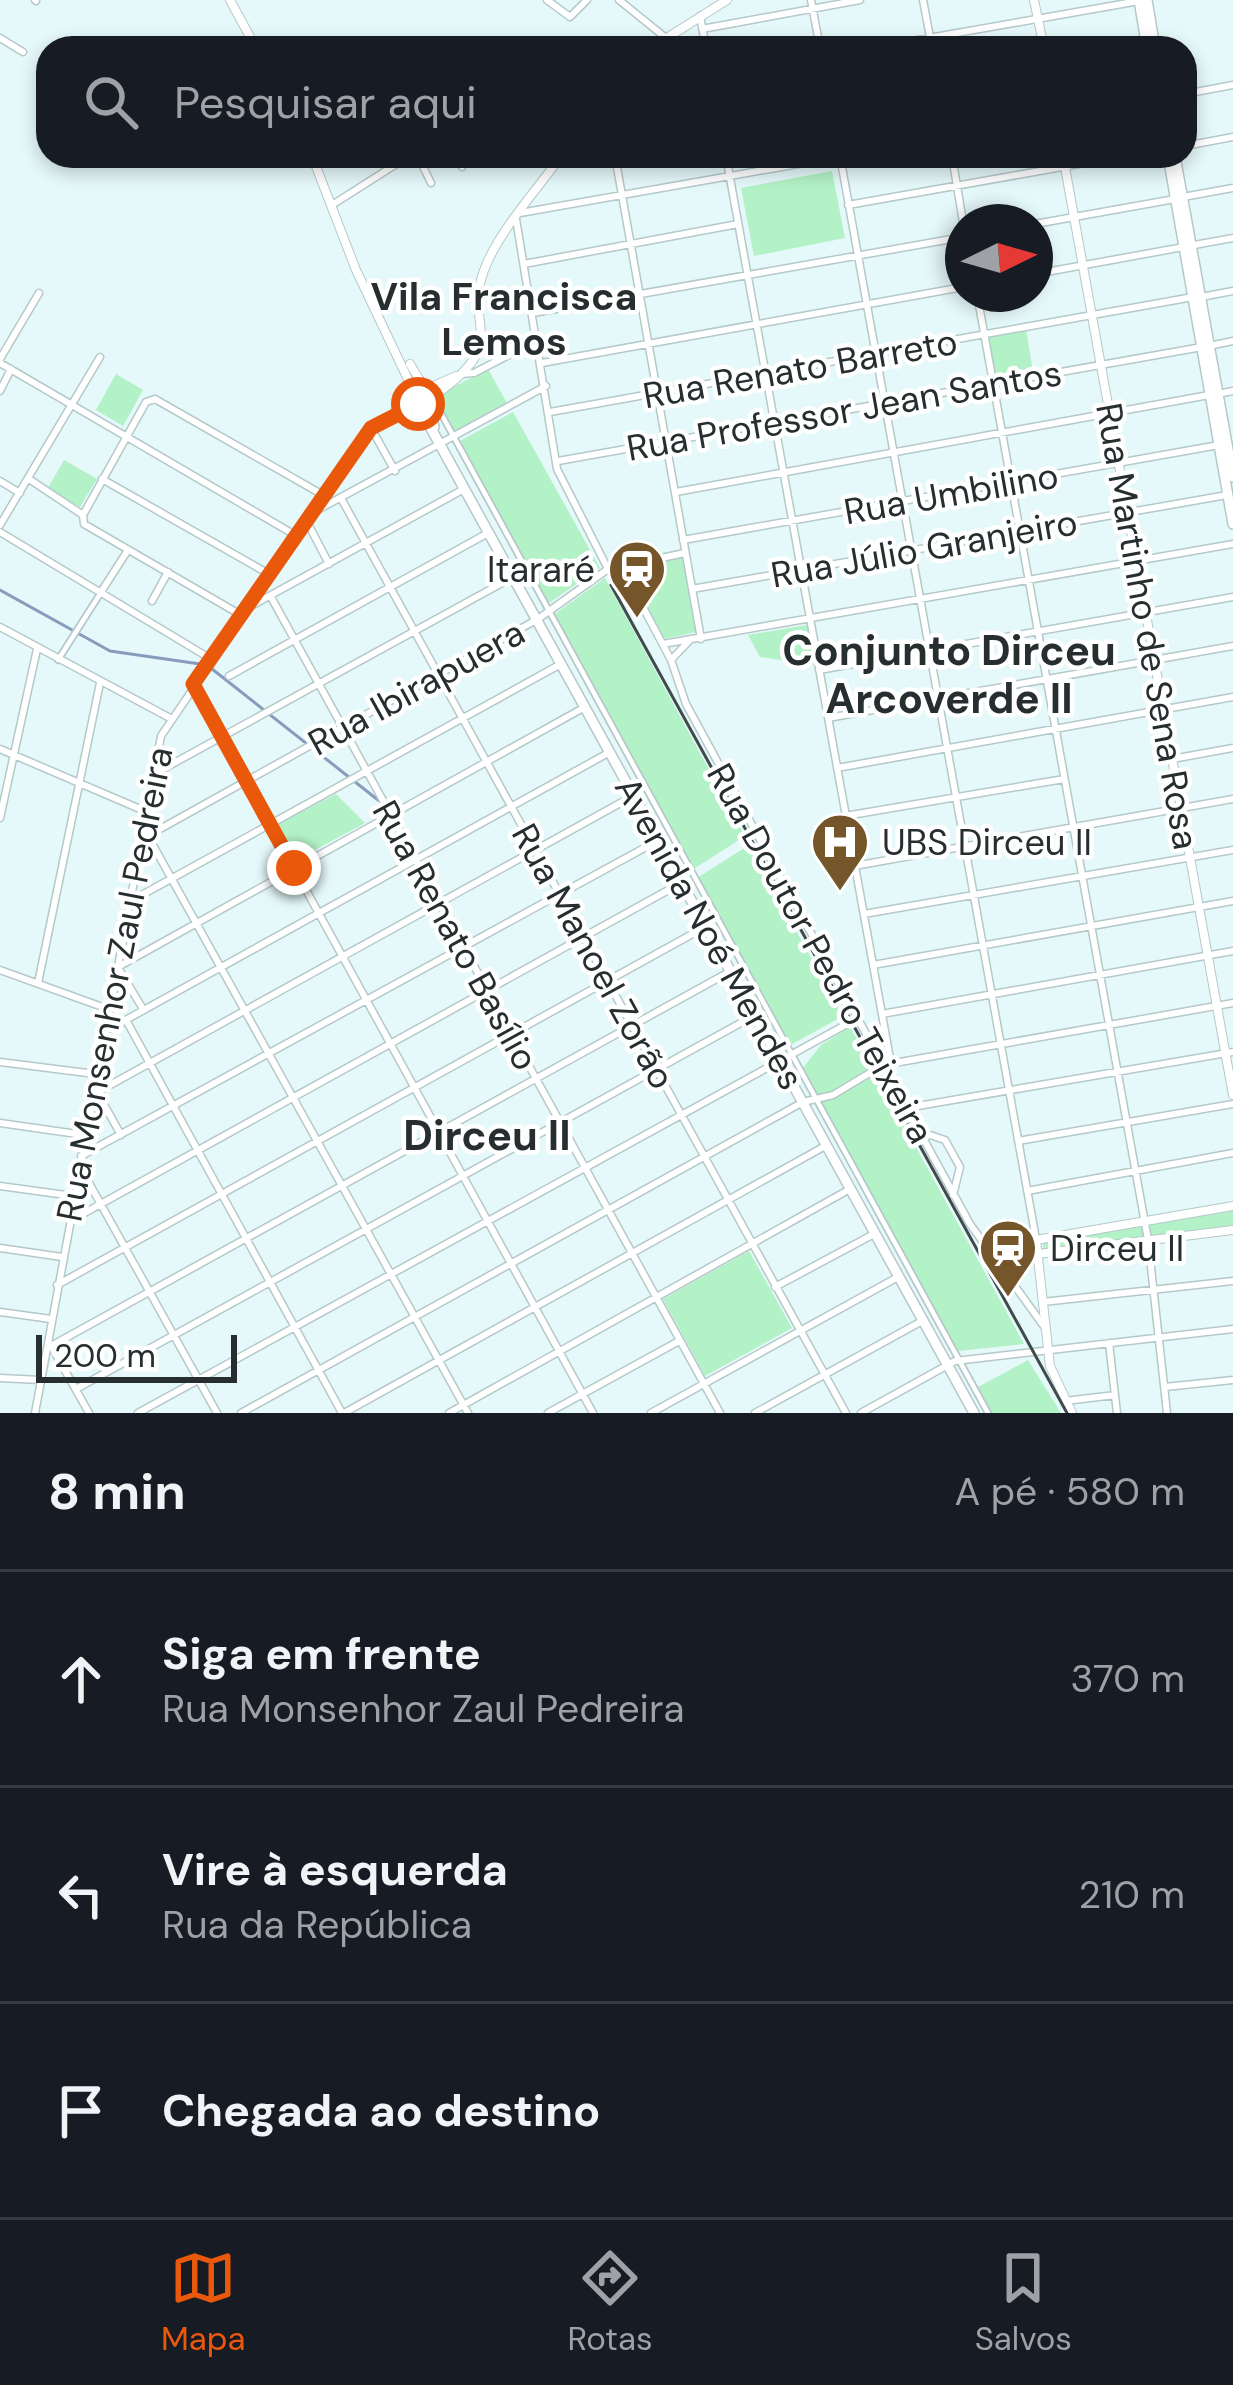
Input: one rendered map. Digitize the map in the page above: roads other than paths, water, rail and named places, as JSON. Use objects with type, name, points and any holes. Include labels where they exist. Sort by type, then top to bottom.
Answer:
[{"type":"main road","points":[[1142,0],[1150,36]]},
{"type":"main road","points":[[1173,168],[1233,477]]},
{"type":"main road","name":"Avenida Noé Mendes","points":[[422,397],[488,533],[543,616],[561,664],[633,796],[755,1015],[785,1058],[922,1321],[953,1363],[970,1412]]},
{"type":"main road","points":[[1226,444],[1233,524]]},
{"type":"street","points":[[230,0],[250,36]]},
{"type":"street","points":[[547,0],[574,16],[586,0]]},
{"type":"street","points":[[619,0],[663,36]]},
{"type":"street","points":[[668,36],[726,0]]},
{"type":"street","points":[[703,28],[812,4],[860,0]]},
{"type":"street","points":[[922,0],[930,36]]},
{"type":"street","points":[[1034,0],[1042,36]]},
{"type":"street","points":[[941,36],[1142,0]]},
{"type":"street","points":[[812,4],[818,36]]},
{"type":"street","points":[[700,16],[704,36]]},
{"type":"street","points":[[0,38],[23,52]]},
{"type":"street","points":[[1197,92],[1233,85]]},
{"type":"street","points":[[1197,144],[1233,137]]},
{"type":"street","name":"Avenida Noé Mendes","points":[[317,168],[356,270],[422,397]]},
{"type":"street","points":[[332,205],[393,168]]},
{"type":"street","points":[[421,168],[431,183]]},
{"type":"street","points":[[464,373],[484,338],[483,271],[552,168]]},
{"type":"street","points":[[617,168],[701,639]]},
{"type":"street","points":[[728,168],[882,1014],[887,1065]]},
{"type":"street","points":[[518,216],[773,168]]},
{"type":"street","points":[[842,168],[1036,1240],[1050,1366],[1072,1413]]},
{"type":"street","points":[[954,168],[960,204]]},
{"type":"street","points":[[848,205],[1035,168]]},
{"type":"street","name":"Rua Martinho de Sena Rosa","points":[[1065,168],[1216,1006],[1229,1052],[1233,1100]]},
{"type":"street","points":[[1053,221],[1233,188]]},
{"type":"street","points":[[518,216],[558,461],[608,569]]},
{"type":"street","points":[[524,264],[738,224]]},
{"type":"street","points":[[1053,271],[1233,238]]},
{"type":"street","points":[[533,314],[945,240]]},
{"type":"street","points":[[542,363],[945,289]]},
{"type":"street","name":"Rua Renato Barreto","points":[[550,412],[1233,291]]},
{"type":"street","points":[[39,293],[0,361],[125,439],[295,535]]},
{"type":"street","points":[[981,312],[1148,1240],[1167,1413]]},
{"type":"street","points":[[422,397],[538,340]]},
{"type":"street","name":"Rua Professor Jean Santos","points":[[558,461],[1233,341]]},
{"type":"street","points":[[100,357],[0,529],[208,663]]},
{"type":"street","points":[[0,391],[11,369]]},
{"type":"street","points":[[329,564],[309,517],[545,386]]},
{"type":"street","points":[[676,492],[1233,391]]},
{"type":"street","name":"Rua Monsenhor Zaul Pedreira","points":[[35,1413],[95,1074],[147,831],[154,774],[170,718],[371,428],[422,397]]},
{"type":"street","points":[[83,515],[147,400],[155,399],[323,495]]},
{"type":"street","points":[[371,428],[395,471]]},
{"type":"street","name":"Rua Umbilino","points":[[683,540],[1226,444]]},
{"type":"street","points":[[444,446],[543,616],[785,1058]]},
{"type":"street","points":[[29,479],[83,515],[87,527],[242,615]]},
{"type":"street","points":[[102,479],[269,574]]},
{"type":"street","points":[[0,482],[20,493]]},
{"type":"street","points":[[248,607],[464,489]]},
{"type":"street","name":"Rua Júlio Granjeiro","points":[[692,589],[1227,495]]},
{"type":"street","name":"Rua Manoel Zorão","points":[[342,500],[846,1413]]},
{"type":"street","points":[[229,676],[488,533]]},
{"type":"street","points":[[663,644],[1233,544]]},
{"type":"street","points":[[58,660],[128,550]]},
{"type":"street","name":"Rua Ibirapuera","points":[[147,831],[543,616],[608,569],[685,553]]},
{"type":"street","name":"Rua Doutor Pedro Teixeira","points":[[620,564],[671,660],[686,704],[887,1065],[953,1195],[1022,1302],[1046,1328]]},
{"type":"street","points":[[152,602],[167,572]]},
{"type":"street","points":[[154,774],[513,577]]},
{"type":"street","name":"Rua Renato Basílio","points":[[271,597],[720,1413]]},
{"type":"street","points":[[819,670],[1233,597]]},
{"type":"street","points":[[0,627],[170,718]]},
{"type":"street","points":[[671,660],[689,641]]},
{"type":"street","points":[[828,718],[1233,646]]},
{"type":"street","points":[[0,818],[37,649]]},
{"type":"street","points":[[129,902],[561,664]]},
{"type":"street","points":[[38,983],[100,683]]},
{"type":"street","points":[[193,684],[593,1413]]},
{"type":"street","points":[[837,768],[1233,697]]},
{"type":"street","points":[[143,1010],[117,966],[585,707]]},
{"type":"street","points":[[0,748],[147,812]]},
{"type":"street","points":[[1172,759],[1233,748]]},
{"type":"street","points":[[104,1032],[610,752]]},
{"type":"street","points":[[845,816],[1064,779]]},
{"type":"street","points":[[121,1135],[94,1094],[633,796]]},
{"type":"street","points":[[854,866],[1233,799]]},
{"type":"street","points":[[147,831],[466,1409]]},
{"type":"street","points":[[217,1413],[80,1161],[658,840]]},
{"type":"street","points":[[862,914],[1233,850]]},
{"type":"street","points":[[69,1221],[681,883]]},
{"type":"street","points":[[873,965],[1233,901]]},
{"type":"street","points":[[57,1285],[706,927]]},
{"type":"street","points":[[882,1014],[1233,951]]},
{"type":"street","points":[[0,970],[108,1009]]},
{"type":"street","points":[[89,1413],[50,1344],[731,971]]},
{"type":"street","points":[[241,1413],[704,1157],[887,1065],[1233,1003]]},
{"type":"street","points":[[76,1389],[755,1015]]},
{"type":"street","points":[[138,1413],[858,1018]]},
{"type":"street","points":[[126,1020],[343,1413],[827,1145]]},
{"type":"street","points":[[906,1108],[1229,1052]]},
{"type":"street","points":[[0,1062],[95,1074]]},
{"type":"street","points":[[1018,1141],[1233,1100]]},
{"type":"street","points":[[809,1102],[953,1363],[988,1413]]},
{"type":"street","points":[[0,1123],[84,1135]]},
{"type":"street","points":[[919,1132],[945,1140],[960,1167],[953,1195]]},
{"type":"street","points":[[1027,1191],[1233,1154]]},
{"type":"street","points":[[0,1186],[73,1196]]},
{"type":"street","points":[[449,1413],[466,1409],[850,1189]]},
{"type":"street","points":[[1036,1240],[1233,1206]]},
{"type":"street","points":[[1038,1254],[1233,1229]]},
{"type":"street","points":[[775,1287],[874,1234]]},
{"type":"street","points":[[0,1248],[62,1257]]},
{"type":"street","points":[[651,1413],[898,1277]]},
{"type":"street","points":[[1043,1302],[1233,1281]]},
{"type":"street","points":[[0,1312],[51,1319]]},
{"type":"street","points":[[755,1413],[922,1321]]},
{"type":"street","points":[[861,1413],[953,1363],[1233,1330]]},
{"type":"street","points":[[548,1413],[680,1341]]},
{"type":"street","points":[[1109,1343],[1117,1413]]},
{"type":"street","points":[[0,1378],[41,1380]]},
{"type":"street","points":[[1164,1388],[1233,1380]]},
{"type":"street","points":[[1065,1401],[1115,1395]]},
{"type":"waterway","points":[[0,590],[110,651],[207,665],[378,800]]},
{"type":"tram line","points":[[611,585],[1067,1413]]},
{"type":"place","name":"Itararé","points":[[637,620]]},
{"type":"place","name":"UBS Dirceu II","points":[[840,893]]},
{"type":"place","name":"Dirceu II","points":[[1008,1299]]},
{"type":"district","name":"Vila Francisca Lemos","points":[[504,318]]},
{"type":"district","name":"Conjunto Dirceu Arcoverde II","points":[[949,674]]},
{"type":"district","name":"Dirceu II","points":[[487,1135]]}]
